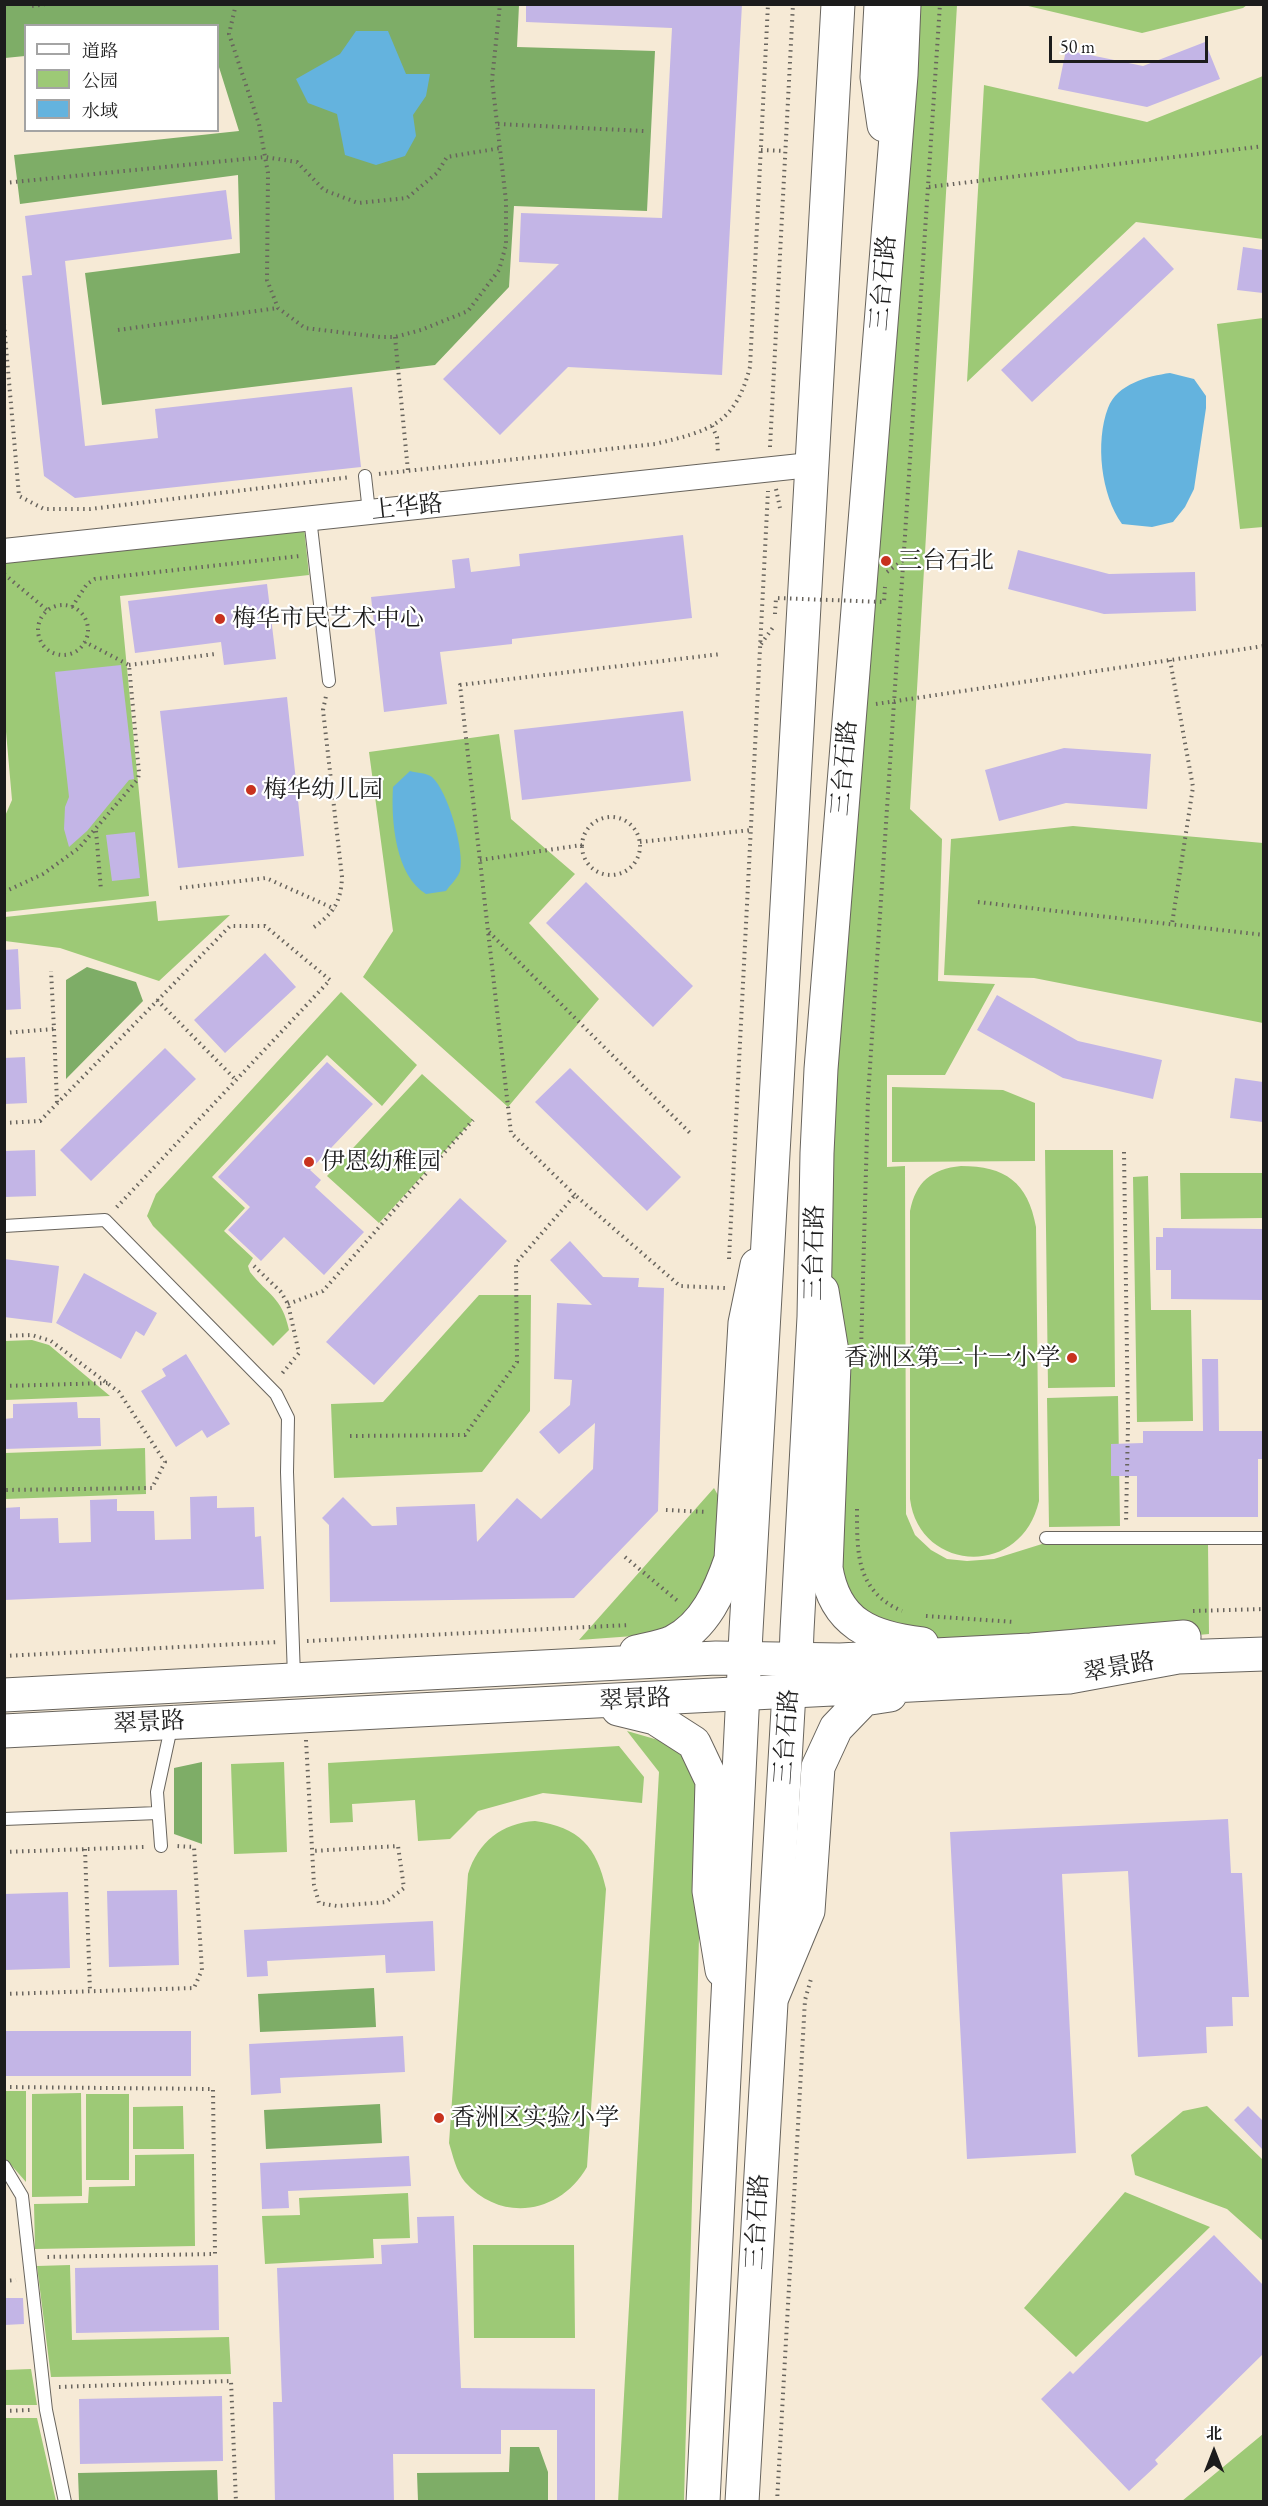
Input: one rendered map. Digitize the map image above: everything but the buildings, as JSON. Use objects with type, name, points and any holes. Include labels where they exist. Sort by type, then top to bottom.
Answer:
[{"type":"main road","name":"三台石路","points":[[704,2502],[744,1658],[838,4]]},
{"type":"main road","points":[[857,4],[865,76],[892,183]]},
{"type":"main road","points":[[827,180],[865,76],[881,4]]},
{"type":"main road","name":"三台石路","points":[[742,2502],[789,1692],[796,1657],[821,1069],[892,183],[904,4]]},
{"type":"main road","points":[[594,1664],[674,1641],[702,1619],[721,1589],[732,1559],[745,1323],[771,1193]]},
{"type":"main road","points":[[815,1252],[834,1364],[826,1568],[828,1582],[839,1605],[863,1629],[888,1638],[928,1645],[1027,1636]]},
{"type":"main road","name":"翠景路","points":[[4,1695],[294,1682],[594,1664],[796,1657],[825,1661],[1027,1636],[1263,1632]]},
{"type":"main road","name":"翠景路","points":[[4,1731],[1070,1677],[1178,1657],[1263,1653]]},
{"type":"main road","points":[[771,2002],[808,1911],[818,1767],[836,1728],[864,1700],[946,1684]]},
{"type":"main road","points":[[584,1702],[655,1718],[694,1743],[712,1781],[709,1891],[728,2001]]},
{"type":"street","name":"上华路","points":[[4,551],[810,465]]},
{"type":"lane","points":[[365,476],[369,512]]},
{"type":"lane","points":[[310,519],[329,681]]},
{"type":"lane","points":[[4,1226],[105,1220],[276,1394],[288,1418],[287,1472],[294,1682]]},
{"type":"lane","points":[[1046,1539],[1263,1538]]},
{"type":"lane","points":[[161,1846],[157,1792],[172,1722]]},
{"type":"lane","points":[[4,1818],[158,1813]]},
{"type":"lane","points":[[4,2166],[22,2196],[46,2410],[65,2502]]},
{"type":"path","points":[[32,6],[46,4]]},
{"type":"path","points":[[236,4],[229,34],[259,124],[268,173],[267,280],[278,308],[305,328],[343,334],[395,337],[468,311],[499,270],[506,245],[506,201],[492,80],[500,4]]},
{"type":"path","points":[[4,324],[19,496],[44,509],[90,509],[655,444],[690,435],[712,426],[731,412],[743,393],[750,367],[768,4]]},
{"type":"path","points":[[729,1264],[793,4]]},
{"type":"path","points":[[861,1353],[868,1097],[940,4]]},
{"type":"path","points":[[498,124],[644,131]]},
{"type":"path","points":[[928,187],[1263,146]]},
{"type":"path","points":[[4,183],[265,158],[297,162],[324,190],[358,202],[407,198],[437,173],[447,158],[501,148]]},
{"type":"path","points":[[761,150],[785,151]]},
{"type":"path","points":[[118,330],[278,308]]},
{"type":"path","points":[[395,337],[408,471]]},
{"type":"path","points":[[712,426],[717,438],[720,474]]},
{"type":"path","points":[[72,607],[84,588],[95,579],[314,554]]},
{"type":"path","points":[[760,646],[774,627],[776,598],[884,602],[885,574],[905,559]]},
{"type":"path","points":[[4,574],[47,610]]},
{"type":"path","points":[[63,605],[72,607],[85,617],[88,626],[85,642],[73,654],[65,656],[49,652],[39,640],[38,623],[47,610],[63,605]]},
{"type":"path","points":[[85,642],[129,665],[215,654]]},
{"type":"path","points":[[876,692],[876,704],[895,702],[1263,646]]},
{"type":"path","points":[[721,654],[460,685],[511,1133],[575,1196],[680,1286],[728,1288]]},
{"type":"path","points":[[1170,660],[1193,786],[1172,924]]},
{"type":"path","points":[[4,892],[43,874],[79,848],[128,794],[139,776],[129,665]]},
{"type":"path","points":[[314,927],[335,909],[341,891],[342,877],[323,710],[329,681]]},
{"type":"path","points":[[606,818],[624,820],[637,833],[640,851],[631,867],[615,874],[605,874],[589,864],[582,845],[589,827],[606,818]]},
{"type":"path","points":[[96,830],[101,890]]},
{"type":"path","points":[[640,842],[751,830]]},
{"type":"path","points":[[480,860],[582,845]]},
{"type":"path","points":[[180,888],[266,878],[335,909]]},
{"type":"path","points":[[978,902],[1263,935]]},
{"type":"path","points":[[4,1123],[40,1121],[230,926],[265,926],[330,980],[105,1220]]},
{"type":"path","points":[[488,932],[690,1133]]},
{"type":"path","points":[[51,971],[57,1103]]},
{"type":"path","points":[[157,1000],[236,1080]]},
{"type":"path","points":[[4,1033],[54,1029]]},
{"type":"path","points":[[288,1304],[323,1291],[473,1120]]},
{"type":"path","points":[[1124,1152],[1128,1422],[1125,1539]]},
{"type":"path","points":[[350,1436],[465,1435],[517,1362],[516,1263],[575,1196]]},
{"type":"path","points":[[254,1266],[281,1292],[288,1304],[299,1353],[270,1388]]},
{"type":"path","points":[[727,1298],[728,1276]]},
{"type":"path","points":[[4,1336],[32,1335],[51,1341],[108,1383],[119,1392],[165,1462],[152,1488],[4,1490]]},
{"type":"path","points":[[4,1386],[108,1383]]},
{"type":"path","points":[[858,1506],[858,1555],[863,1574],[874,1593],[888,1605],[905,1613]]},
{"type":"path","points":[[666,1510],[714,1512]]},
{"type":"path","points":[[1192,1611],[1263,1609]]},
{"type":"path","points":[[916,1615],[1027,1636]]},
{"type":"path","points":[[4,1656],[632,1625]]},
{"type":"path","points":[[305,1716],[312,1851],[314,1885],[319,1903],[337,1906],[386,1902],[404,1888],[398,1846],[312,1851]]},
{"type":"path","points":[[4,1852],[161,1846],[194,1847],[202,1970],[194,1988],[4,1994]]},
{"type":"path","points":[[85,1849],[90,1991]]},
{"type":"path","points":[[777,2502],[805,2000],[814,1968]]},
{"type":"path","points":[[4,2087],[213,2089],[215,2254],[29,2257]]},
{"type":"path","points":[[43,2387],[231,2381],[236,2502]]},
{"type":"path","points":[[4,2410],[46,2410]]},
{"type":"green space","points":[[4,5],[519,5],[517,47],[655,51],[647,211],[514,206],[509,287],[435,365],[102,405],[85,273],[240,253],[238,175],[20,204],[14,155],[239,131],[219,67],[219,24],[24,24],[24,56],[5,58]]},
{"type":"green space","points":[[905,5],[957,5],[910,809],[942,839],[938,981],[995,984],[945,1075],[887,1075],[887,1167],[905,1166],[906,1514],[915,1535],[931,1550],[947,1559],[967,1561],[994,1559],[1042,1544],[1208,1544],[1209,1634],[1031,1650],[928,1645],[839,1605],[818,1153]]},
{"type":"green space","points":[[1024,5],[1247,5],[1243,8],[1142,33]]},
{"type":"green space","points":[[1263,76],[1263,239],[1136,222],[967,382],[984,85],[1147,122]]},
{"type":"green space","points":[[1263,318],[1263,527],[1240,529],[1217,324]]},
{"type":"green space","points":[[304,527],[309,575],[120,596],[149,896],[5,912],[5,816],[12,800],[4,709],[4,561]]},
{"type":"green space","points":[[499,734],[511,819],[575,874],[529,923],[599,999],[508,1107],[363,977],[393,931],[369,752]]},
{"type":"green space","points":[[1073,826],[1263,843],[1263,1023],[1034,978],[944,975],[951,839]]},
{"type":"green space","points":[[156,901],[158,921],[230,915],[159,981],[60,948],[5,941],[5,917]]},
{"type":"green space","points":[[87,967],[136,982],[143,1001],[66,1079],[66,980]]},
{"type":"green space","points":[[341,992],[417,1065],[382,1106],[327,1055],[212,1177],[245,1208],[224,1231],[253,1258],[248,1266],[250,1272],[274,1297],[286,1319],[289,1330],[273,1346],[153,1226],[147,1216],[156,1194]]},
{"type":"green space","points":[[422,1074],[473,1120],[379,1223],[327,1176]]},
{"type":"green space","points":[[892,1087],[1003,1090],[1035,1103],[1035,1161],[892,1162]]},
{"type":"green space","points":[[1045,1150],[1113,1150],[1115,1387],[1048,1388]]},
{"type":"green space","points":[[961,1166],[990,1169],[1012,1180],[1027,1198],[1036,1227],[1039,1501],[1029,1526],[1013,1544],[993,1554],[971,1557],[950,1552],[931,1541],[917,1523],[910,1499],[910,1211],[916,1192],[926,1179],[941,1170]]},
{"type":"green space","points":[[1180,1173],[1263,1173],[1263,1218],[1181,1219]]},
{"type":"green space","points":[[1148,1176],[1151,1310],[1191,1310],[1193,1421],[1137,1422],[1133,1177]]},
{"type":"green space","points":[[479,1295],[531,1295],[530,1411],[482,1472],[334,1478],[331,1404],[383,1402]]},
{"type":"green space","points":[[32,1340],[49,1345],[110,1396],[5,1400],[5,1341]]},
{"type":"green space","points":[[1118,1396],[1120,1526],[1049,1527],[1047,1398]]},
{"type":"green space","points":[[145,1448],[146,1494],[5,1499],[5,1453]]},
{"type":"green space","points":[[714,1488],[725,1508],[721,1558],[691,1613],[661,1634],[579,1640]]},
{"type":"green space","points":[[627,1731],[679,1746],[703,1787],[684,2501],[618,2502],[659,1772]]},
{"type":"green space","points":[[619,1746],[644,1777],[642,1803],[543,1793],[478,1811],[450,1839],[418,1841],[415,1800],[352,1804],[353,1822],[330,1823],[328,1763]]},
{"type":"green space","points":[[202,1762],[202,1844],[174,1834],[174,1768]]},
{"type":"green space","points":[[284,1762],[287,1852],[234,1854],[231,1764]]},
{"type":"green space","points":[[535,1821],[563,1828],[584,1842],[597,1862],[606,1889],[587,2167],[576,2183],[562,2195],[530,2208],[513,2208],[496,2204],[480,2195],[465,2182],[457,2168],[449,2143],[468,1874],[478,1852],[493,1836],[512,1826]]},
{"type":"green space","points":[[374,1988],[376,2027],[260,2032],[258,1994]]},
{"type":"green space","points":[[4,2091],[26,2091],[26,2182],[5,2158]]},
{"type":"green space","points":[[81,2093],[82,2196],[32,2197],[32,2094]]},
{"type":"green space","points":[[86,2094],[129,2094],[129,2180],[86,2180]]},
{"type":"green space","points":[[380,2104],[382,2143],[266,2149],[264,2110]]},
{"type":"green space","points":[[183,2106],[184,2149],[133,2149],[133,2107]]},
{"type":"green space","points":[[1207,2106],[1263,2160],[1263,2241],[1227,2209],[1135,2175],[1131,2155],[1183,2111]]},
{"type":"green space","points":[[194,2154],[195,2246],[35,2249],[34,2204],[88,2203],[89,2187],[135,2186],[135,2155]]},
{"type":"green space","points":[[1125,2192],[1210,2227],[1076,2357],[1024,2308]]},
{"type":"green space","points":[[408,2193],[410,2238],[373,2239],[374,2258],[265,2264],[262,2216],[300,2215],[299,2198]]},
{"type":"green space","points":[[473,2245],[574,2245],[575,2338],[474,2338]]},
{"type":"green space","points":[[70,2265],[72,2340],[229,2337],[231,2374],[51,2377],[37,2266]]},
{"type":"green space","points":[[31,2369],[37,2405],[5,2405],[5,2370]]},
{"type":"green space","points":[[4,2418],[37,2418],[56,2501],[5,2501]]},
{"type":"green space","points":[[1263,2434],[1263,2501],[1182,2501]]},
{"type":"green space","points":[[510,2447],[539,2447],[548,2472],[548,2501],[418,2501],[417,2473],[509,2472]]},
{"type":"green space","points":[[217,2470],[218,2501],[79,2501],[78,2473]]},
{"type":"water","points":[[356,31],[388,31],[406,74],[430,74],[426,96],[413,115],[416,136],[405,156],[376,165],[345,155],[337,114],[308,103],[296,79],[340,54]]},
{"type":"water","points":[[1170,373],[1194,379],[1206,396],[1194,489],[1185,507],[1173,522],[1152,527],[1122,524],[1109,498],[1102,468],[1102,436],[1108,408],[1118,393],[1126,387],[1152,376]]},
{"type":"water","points":[[410,771],[432,777],[444,795],[454,822],[460,850],[460,871],[446,891],[426,894],[407,874],[401,860],[394,830],[393,787]]},
{"type":"place","name":"三台石北","points":[[886,561]]},
{"type":"place","name":"梅华市民艺术中心","points":[[220,619]]},
{"type":"place","name":"梅华幼儿园","points":[[251,790]]},
{"type":"place","name":"伊恩幼稚园","points":[[309,1162]]},
{"type":"place","name":"香洲区第二十一小学","points":[[1072,1358]]},
{"type":"place","name":"香洲区实验小学","points":[[439,2118]]}]
